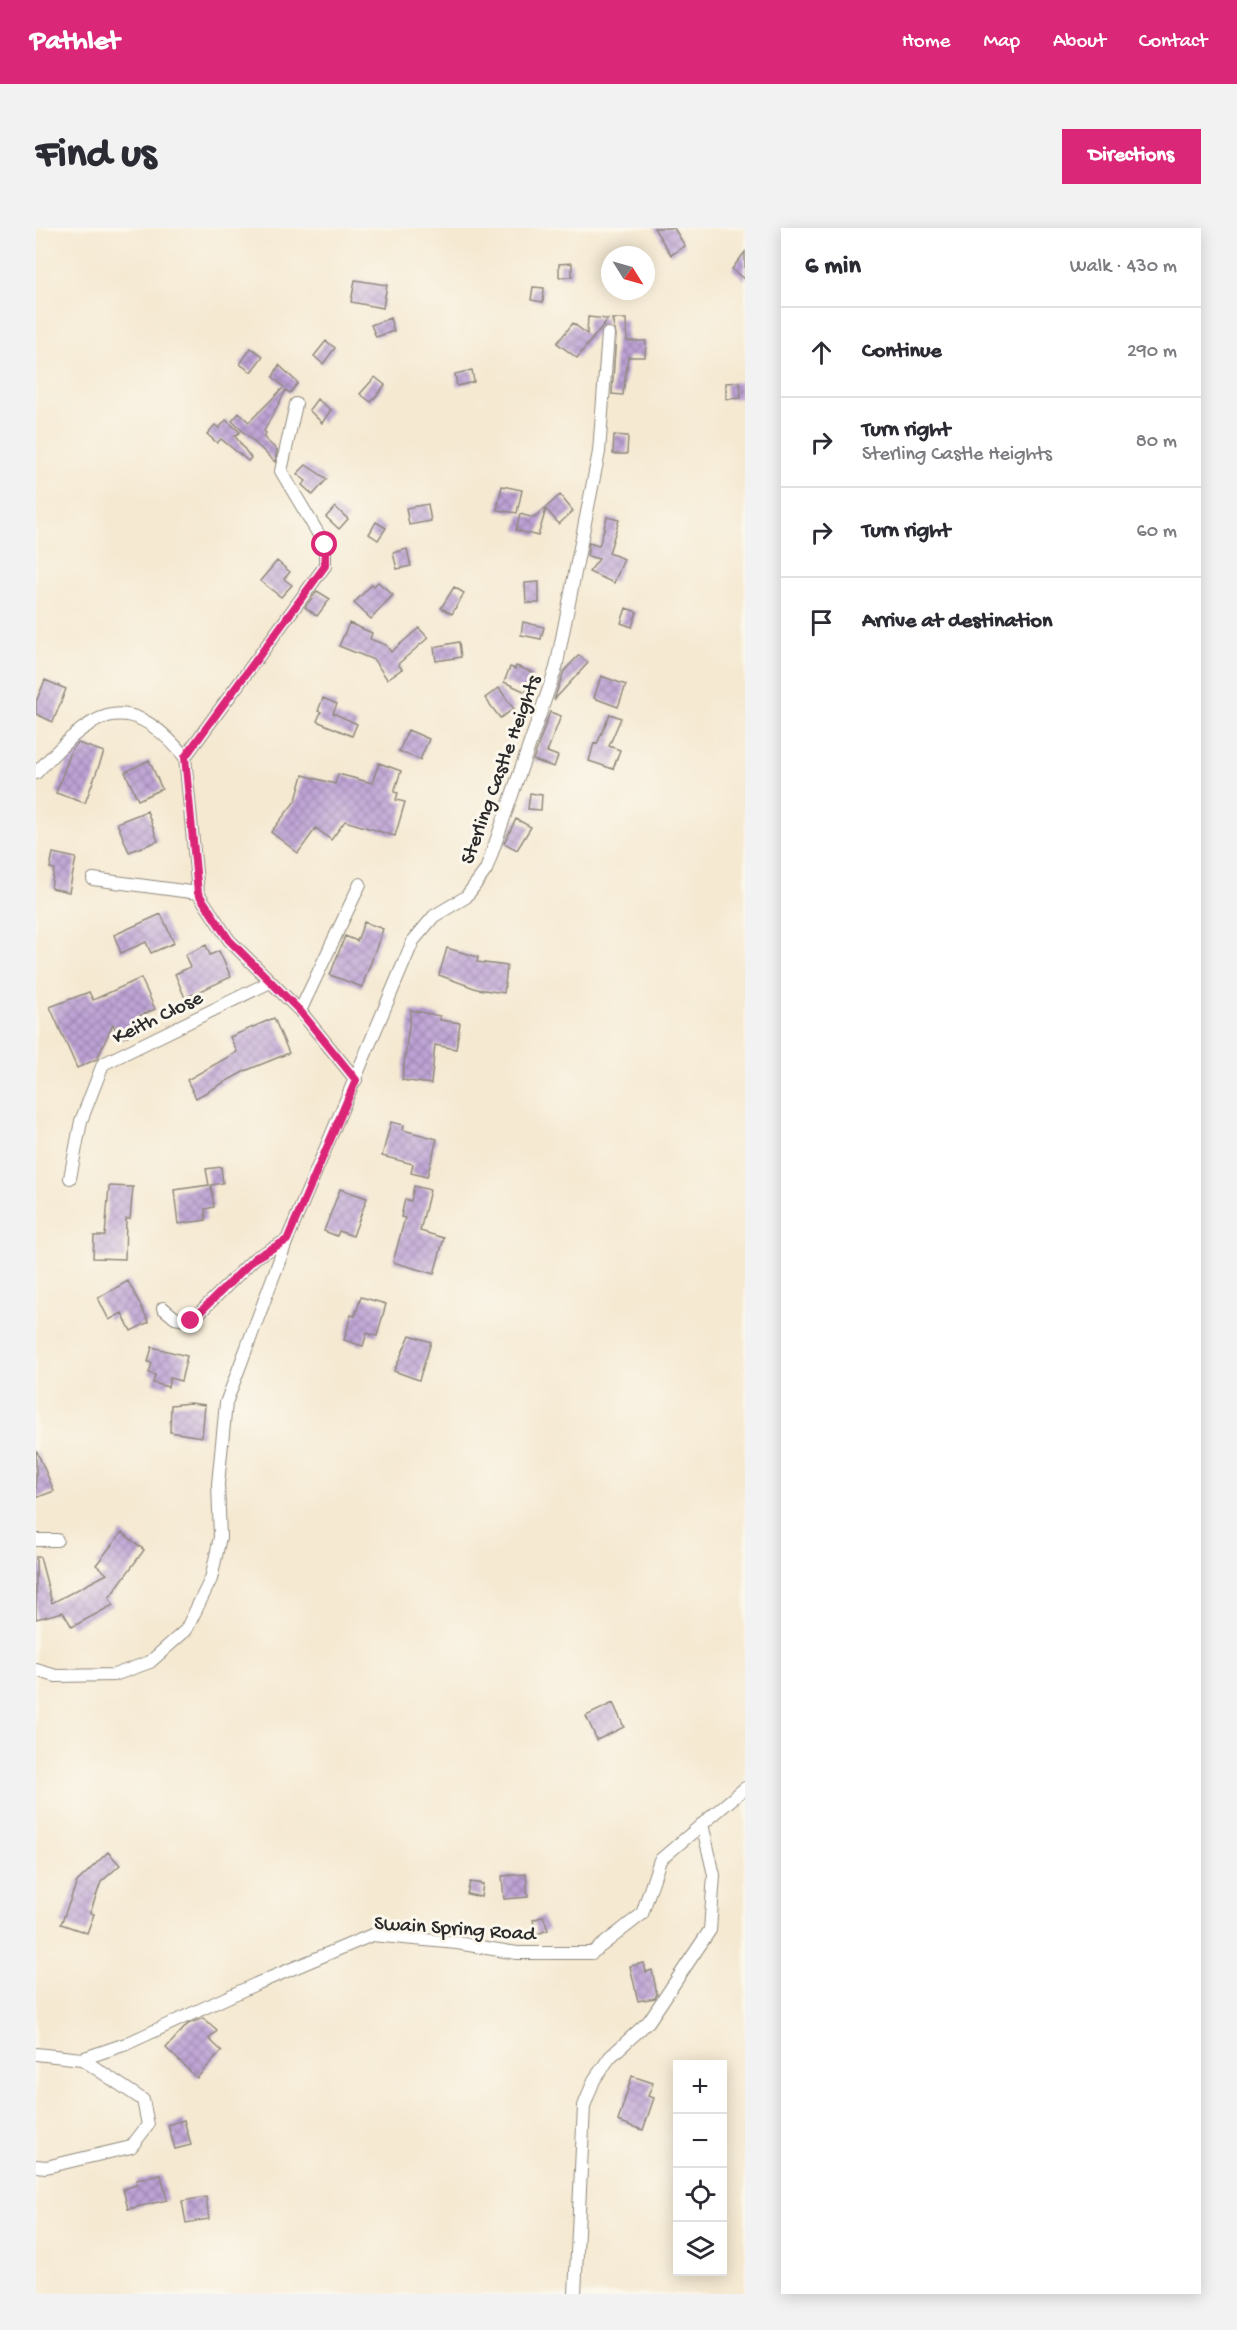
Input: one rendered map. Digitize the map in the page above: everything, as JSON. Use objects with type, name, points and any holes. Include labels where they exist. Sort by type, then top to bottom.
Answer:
[{"type":"street","name":"Sterling Castle Heights","points":[[36,1670],[56,1676],[114,1675],[150,1662],[186,1630],[211,1579],[220,1537],[218,1484],[226,1403],[287,1240],[413,941],[435,916],[466,897],[486,870],[556,668],[599,452],[608,334]]},
{"type":"street","points":[[185,757],[325,566],[325,545],[281,471],[296,404]]},
{"type":"street","points":[[36,773],[81,727],[111,713],[139,717],[168,736],[185,757],[198,893],[229,940],[300,1011],[356,1080]]},
{"type":"street","points":[[93,879],[198,893]]},
{"type":"street","points":[[300,1011],[360,884]]},
{"type":"street","name":"Keith Close","points":[[70,1178],[81,1121],[103,1064],[270,982]]},
{"type":"street","points":[[163,1308],[175,1318],[191,1321],[255,1258],[287,1240]]},
{"type":"street","points":[[36,1540],[57,1540]]},
{"type":"street","name":"Swain Spring Road","points":[[36,2054],[82,2060],[126,2044],[256,1984],[372,1935],[457,1943],[517,1953],[592,1953],[642,1914],[660,1860],[745,1788]]},
{"type":"street","points":[[575,2294],[584,2106],[599,2073],[610,2057],[649,2021],[710,1930],[714,1875],[702,1824]]},
{"type":"street","points":[[36,2166],[46,2167],[131,2147],[148,2125],[143,2100],[82,2060]]},
{"type":"building","points":[[654,228],[674,228],[685,246],[671,255]]},
{"type":"building","points":[[745,252],[745,280],[732,269]]},
{"type":"building","points":[[572,263],[572,277],[559,277],[559,264]]},
{"type":"building","points":[[355,280],[387,285],[383,308],[351,302]]},
{"type":"building","points":[[533,287],[544,288],[543,302],[531,300]]},
{"type":"building","points":[[588,317],[608,319],[577,358],[557,343],[573,323],[587,334]]},
{"type":"building","points":[[390,318],[394,331],[376,337],[371,325]]},
{"type":"building","points":[[612,319],[626,319],[627,341],[646,341],[645,357],[628,357],[623,395],[612,394],[616,335]]},
{"type":"building","points":[[326,341],[335,348],[323,364],[314,356]]},
{"type":"building","points":[[251,348],[263,356],[251,372],[240,364]]},
{"type":"building","points":[[279,365],[298,383],[290,393],[286,390],[264,431],[266,433],[263,437],[277,450],[275,462],[232,421],[239,413],[249,422],[284,387],[273,377]]},
{"type":"building","points":[[472,370],[474,382],[457,386],[455,374]]},
{"type":"building","points":[[375,377],[385,385],[371,402],[360,394]]},
{"type":"building","points":[[740,382],[741,398],[726,399],[726,383]]},
{"type":"building","points":[[317,399],[331,410],[322,423],[309,410]]},
{"type":"building","points":[[226,420],[240,432],[235,436],[251,458],[248,461],[221,439],[217,443],[207,434],[215,425],[219,428]]},
{"type":"building","points":[[614,435],[628,436],[627,454],[613,454]]},
{"type":"building","points":[[306,465],[327,479],[313,495],[302,485],[306,481],[297,474]]},
{"type":"building","points":[[502,486],[522,490],[517,513],[497,510]]},
{"type":"building","points":[[560,495],[573,511],[559,524],[546,509],[538,536],[516,530],[520,514],[534,518]]},
{"type":"building","points":[[428,504],[431,521],[409,525],[406,508]]},
{"type":"building","points":[[335,507],[348,519],[339,529],[326,517]]},
{"type":"building","points":[[607,517],[619,520],[609,553],[624,559],[614,583],[589,572],[599,559],[587,556],[589,543],[599,546]]},
{"type":"building","points":[[376,522],[386,528],[378,540],[369,534]]},
{"type":"building","points":[[407,549],[411,566],[397,569],[393,553]]},
{"type":"building","points":[[277,561],[290,572],[284,579],[292,585],[281,597],[260,581]]},
{"type":"building","points":[[378,582],[393,595],[371,619],[354,603],[372,584],[374,586]]},
{"type":"building","points":[[539,582],[539,603],[526,603],[525,583]]},
{"type":"building","points":[[454,587],[464,593],[452,614],[441,608]]},
{"type":"building","points":[[317,591],[330,599],[317,616],[305,607]]},
{"type":"building","points":[[626,608],[637,612],[632,627],[621,623]]},
{"type":"building","points":[[523,622],[544,627],[541,639],[521,635]]},
{"type":"building","points":[[349,623],[372,633],[370,639],[386,645],[391,652],[419,628],[428,638],[398,664],[402,669],[387,679],[374,660],[339,646]]},
{"type":"building","points":[[459,642],[461,657],[436,661],[434,647]]},
{"type":"building","points":[[579,655],[588,663],[554,700],[564,671]]},
{"type":"building","points":[[516,666],[534,673],[526,692],[504,682],[510,667],[515,669]]},
{"type":"building","points":[[601,676],[626,685],[618,707],[594,698]]},
{"type":"building","points":[[45,680],[66,689],[53,722],[36,714],[36,702]]},
{"type":"building","points":[[499,688],[514,709],[500,718],[485,698]]},
{"type":"building","points":[[323,698],[337,704],[333,713],[357,724],[352,736],[317,721]]},
{"type":"building","points":[[550,712],[561,716],[547,752],[558,756],[554,767],[533,760]]},
{"type":"building","points":[[610,714],[621,718],[609,746],[620,750],[613,769],[589,761],[594,743],[597,744]]},
{"type":"building","points":[[408,730],[429,739],[420,760],[399,751]]},
{"type":"building","points":[[78,743],[104,752],[85,803],[56,793],[72,749]]},
{"type":"building","points":[[149,760],[162,789],[138,800],[125,772]]},
{"type":"building","points":[[379,763],[401,771],[394,792],[398,793],[396,800],[405,802],[395,836],[345,821],[331,840],[316,828],[298,853],[271,832],[296,800],[303,775],[335,784],[338,774],[372,783]]},
{"type":"building","points":[[530,793],[542,795],[541,810],[528,809]]},
{"type":"building","points":[[147,811],[158,841],[129,852],[117,823]]},
{"type":"building","points":[[516,819],[531,827],[517,850],[504,843]]},
{"type":"building","points":[[53,853],[76,858],[69,892],[51,888],[54,869],[50,868]]},
{"type":"building","points":[[161,914],[174,943],[151,953],[146,942],[121,953],[114,935]]},
{"type":"building","points":[[364,922],[383,929],[362,987],[330,975],[345,936],[357,941]]},
{"type":"building","points":[[206,945],[210,955],[219,951],[231,977],[185,998],[175,974],[190,967],[185,955]]},
{"type":"building","points":[[447,948],[478,957],[477,962],[507,966],[504,993],[477,989],[439,975]]},
{"type":"building","points":[[141,978],[155,1009],[135,1018],[141,1030],[120,1039],[113,1024],[97,1059],[77,1068],[50,1007],[89,992],[93,1000]]},
{"type":"building","points":[[411,1010],[440,1016],[440,1020],[460,1023],[456,1049],[435,1045],[431,1084],[402,1080]]},
{"type":"building","points":[[274,1018],[289,1053],[245,1071],[196,1098],[187,1080],[237,1052],[230,1037]]},
{"type":"building","points":[[391,1122],[404,1125],[403,1130],[437,1139],[427,1177],[411,1173],[413,1164],[382,1156]]},
{"type":"building","points":[[221,1167],[223,1183],[211,1185],[214,1207],[205,1209],[206,1220],[178,1224],[174,1190],[209,1185],[206,1169]]},
{"type":"building","points":[[109,1186],[133,1187],[130,1219],[126,1219],[125,1259],[93,1258],[94,1236],[105,1236]]},
{"type":"building","points":[[414,1186],[430,1190],[420,1231],[444,1238],[434,1274],[393,1262],[405,1218],[401,1217],[405,1199],[411,1201]]},
{"type":"building","points":[[340,1189],[367,1198],[353,1236],[339,1231],[337,1236],[324,1231]]},
{"type":"building","points":[[128,1281],[149,1322],[131,1331],[122,1313],[109,1320],[98,1298]]},
{"type":"building","points":[[361,1297],[386,1304],[377,1336],[367,1333],[363,1346],[344,1340],[351,1315],[355,1316]]},
{"type":"building","points":[[410,1335],[431,1342],[419,1380],[394,1371]]},
{"type":"building","points":[[152,1347],[187,1356],[181,1381],[170,1378],[168,1387],[153,1383],[155,1375],[149,1373],[152,1363],[148,1362]]},
{"type":"building","points":[[190,1403],[205,1405],[202,1437],[170,1432],[171,1405]]},
{"type":"building","points":[[36,1449],[54,1491],[36,1498]]},
{"type":"building","points":[[122,1532],[144,1550],[109,1598],[113,1605],[72,1627],[63,1612],[36,1619],[36,1557],[40,1557],[52,1603],[107,1574],[96,1565]]},
{"type":"building","points":[[613,1703],[624,1727],[597,1740],[586,1716]]},
{"type":"building","points":[[108,1852],[120,1865],[101,1882],[90,1913],[94,1914],[87,1933],[61,1924],[77,1882]]},
{"type":"building","points":[[526,1874],[528,1897],[504,1899],[502,1876]]},
{"type":"building","points":[[470,1882],[483,1884],[481,1897],[467,1894]]},
{"type":"building","points":[[543,1916],[548,1930],[537,1934],[533,1920]]},
{"type":"building","points":[[644,1963],[646,1972],[652,1970],[657,1994],[655,1998],[638,2001],[630,1966]]},
{"type":"building","points":[[203,2018],[217,2031],[209,2039],[222,2051],[197,2078],[166,2048],[188,2024]]},
{"type":"building","points":[[632,2076],[653,2083],[648,2096],[654,2098],[643,2130],[618,2121]]},
{"type":"building","points":[[184,2120],[191,2145],[175,2149],[168,2125]]},
{"type":"building","points":[[161,2175],[167,2200],[128,2209],[123,2189],[137,2185],[136,2180]]},
{"type":"building","points":[[206,2197],[209,2219],[186,2223],[182,2201]]},
{"type":"route","points":[[191,1321],[255,1258],[287,1240],[356,1080],[300,1011],[229,940],[198,893],[185,757],[325,566],[325,545]]}]
